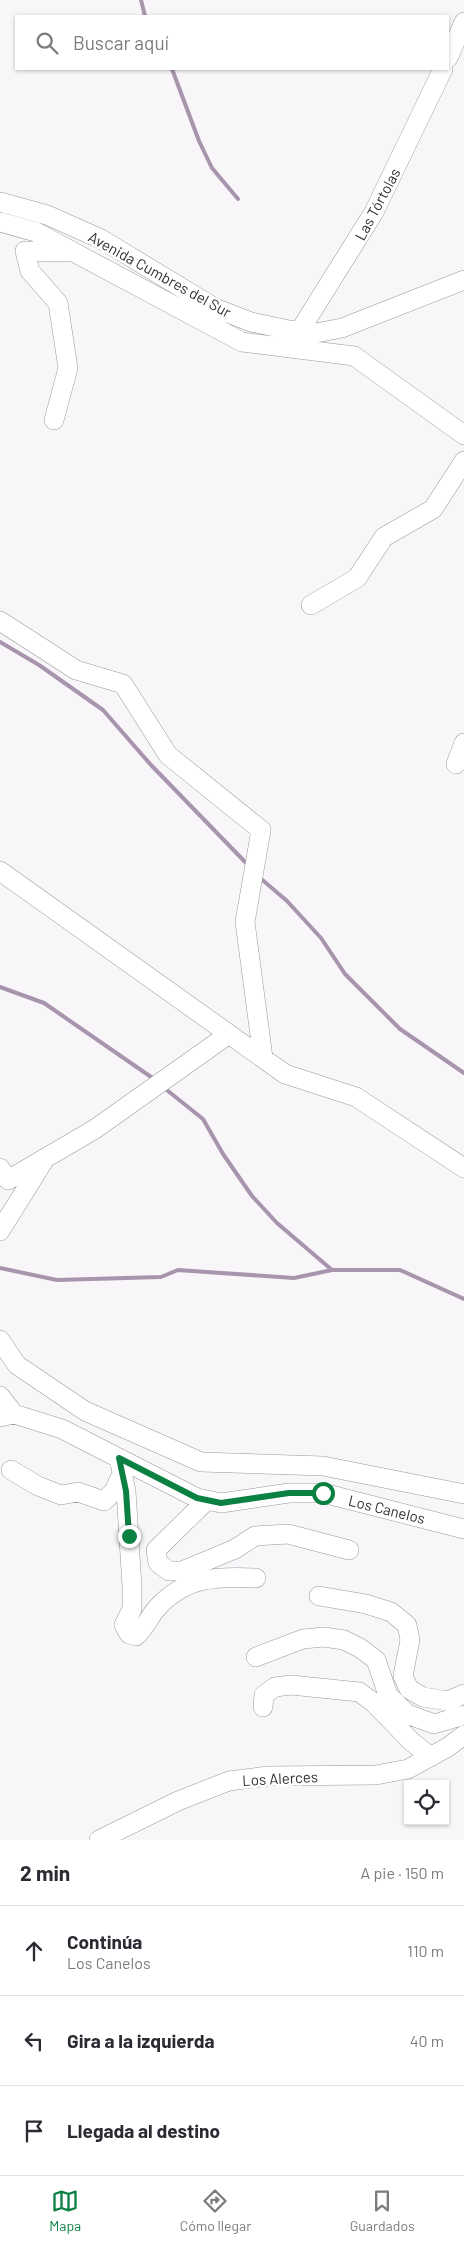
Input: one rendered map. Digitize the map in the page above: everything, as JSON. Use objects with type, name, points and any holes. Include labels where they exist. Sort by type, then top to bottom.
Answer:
[{"type":"street","points":[[449,56],[464,22]]},
{"type":"street","name":"Las Tórtolas","points":[[299,332],[374,212],[443,70]]},
{"type":"street","name":"Avenida Cumbres del Sur","points":[[0,202],[47,215],[101,239],[154,270],[197,299],[224,312],[251,322],[299,332],[316,333],[342,328],[464,280]]},
{"type":"street","points":[[0,222],[36,232],[242,342],[354,356],[464,435]]},
{"type":"street","points":[[54,420],[68,368],[58,303],[30,271],[25,251],[74,252]]},
{"type":"street","points":[[311,605],[357,578],[384,536],[433,509],[464,461]]},
{"type":"street","points":[[0,621],[76,670],[123,684],[168,755],[260,830],[245,922],[263,1058]]},
{"type":"street","points":[[456,764],[464,743]]},
{"type":"street","points":[[0,871],[285,1074],[356,1097],[464,1168]]},
{"type":"street","points":[[0,1168],[8,1180],[95,1130],[229,1034]]},
{"type":"street","points":[[0,1231],[45,1159]]},
{"type":"street","points":[[0,1340],[17,1365],[85,1410],[201,1462],[323,1466],[464,1494]]},
{"type":"street","points":[[0,1396],[7,1416]]},
{"type":"street","name":"Los Canelos","points":[[7,1416],[62,1429],[121,1466],[197,1498],[221,1503],[289,1493],[323,1493],[464,1529]]},
{"type":"street","points":[[11,1470],[38,1486],[61,1495],[78,1492],[104,1501],[114,1491],[121,1466]]},
{"type":"street","points":[[121,1466],[126,1491],[132,1587],[132,1609],[124,1626],[129,1634],[136,1636],[156,1608],[178,1590],[196,1582],[223,1576],[256,1578]]},
{"type":"street","points":[[207,1500],[156,1550],[158,1563],[169,1571],[182,1571],[235,1549],[256,1536],[288,1534],[349,1550]]},
{"type":"street","points":[[319,1596],[366,1604],[391,1612],[407,1625],[410,1640],[403,1676],[409,1689],[423,1697],[448,1701],[464,1694]]},
{"type":"street","points":[[256,1657],[303,1639],[324,1637],[344,1640],[360,1648],[376,1660],[388,1695],[407,1714],[434,1724],[464,1715]]},
{"type":"street","points":[[263,1707],[264,1695],[275,1687],[290,1685],[359,1692],[373,1702],[412,1742],[430,1756]]},
{"type":"street","name":"Los Alerces","points":[[99,1840],[178,1801],[229,1781],[268,1776],[376,1775],[408,1769],[464,1735]]},
{"type":"waterway","points":[[141,0],[145,15]]},
{"type":"waterway","points":[[172,70],[199,141],[212,168],[238,199]]},
{"type":"waterway","points":[[0,642],[39,665],[103,710],[151,765],[249,866]]},
{"type":"waterway","points":[[259,877],[287,901],[321,938],[345,974],[400,1029],[464,1073]]},
{"type":"waterway","points":[[0,987],[44,1003],[154,1079]]},
{"type":"waterway","points":[[163,1087],[203,1119],[223,1154],[252,1196],[277,1223],[332,1270]]},
{"type":"waterway","points":[[0,1268],[57,1280],[161,1277],[178,1270],[294,1278],[332,1270],[400,1270],[464,1299]]},
{"type":"route","points":[[129,1536],[126,1491],[119,1458],[197,1498],[221,1503],[289,1493],[323,1493]]}]
